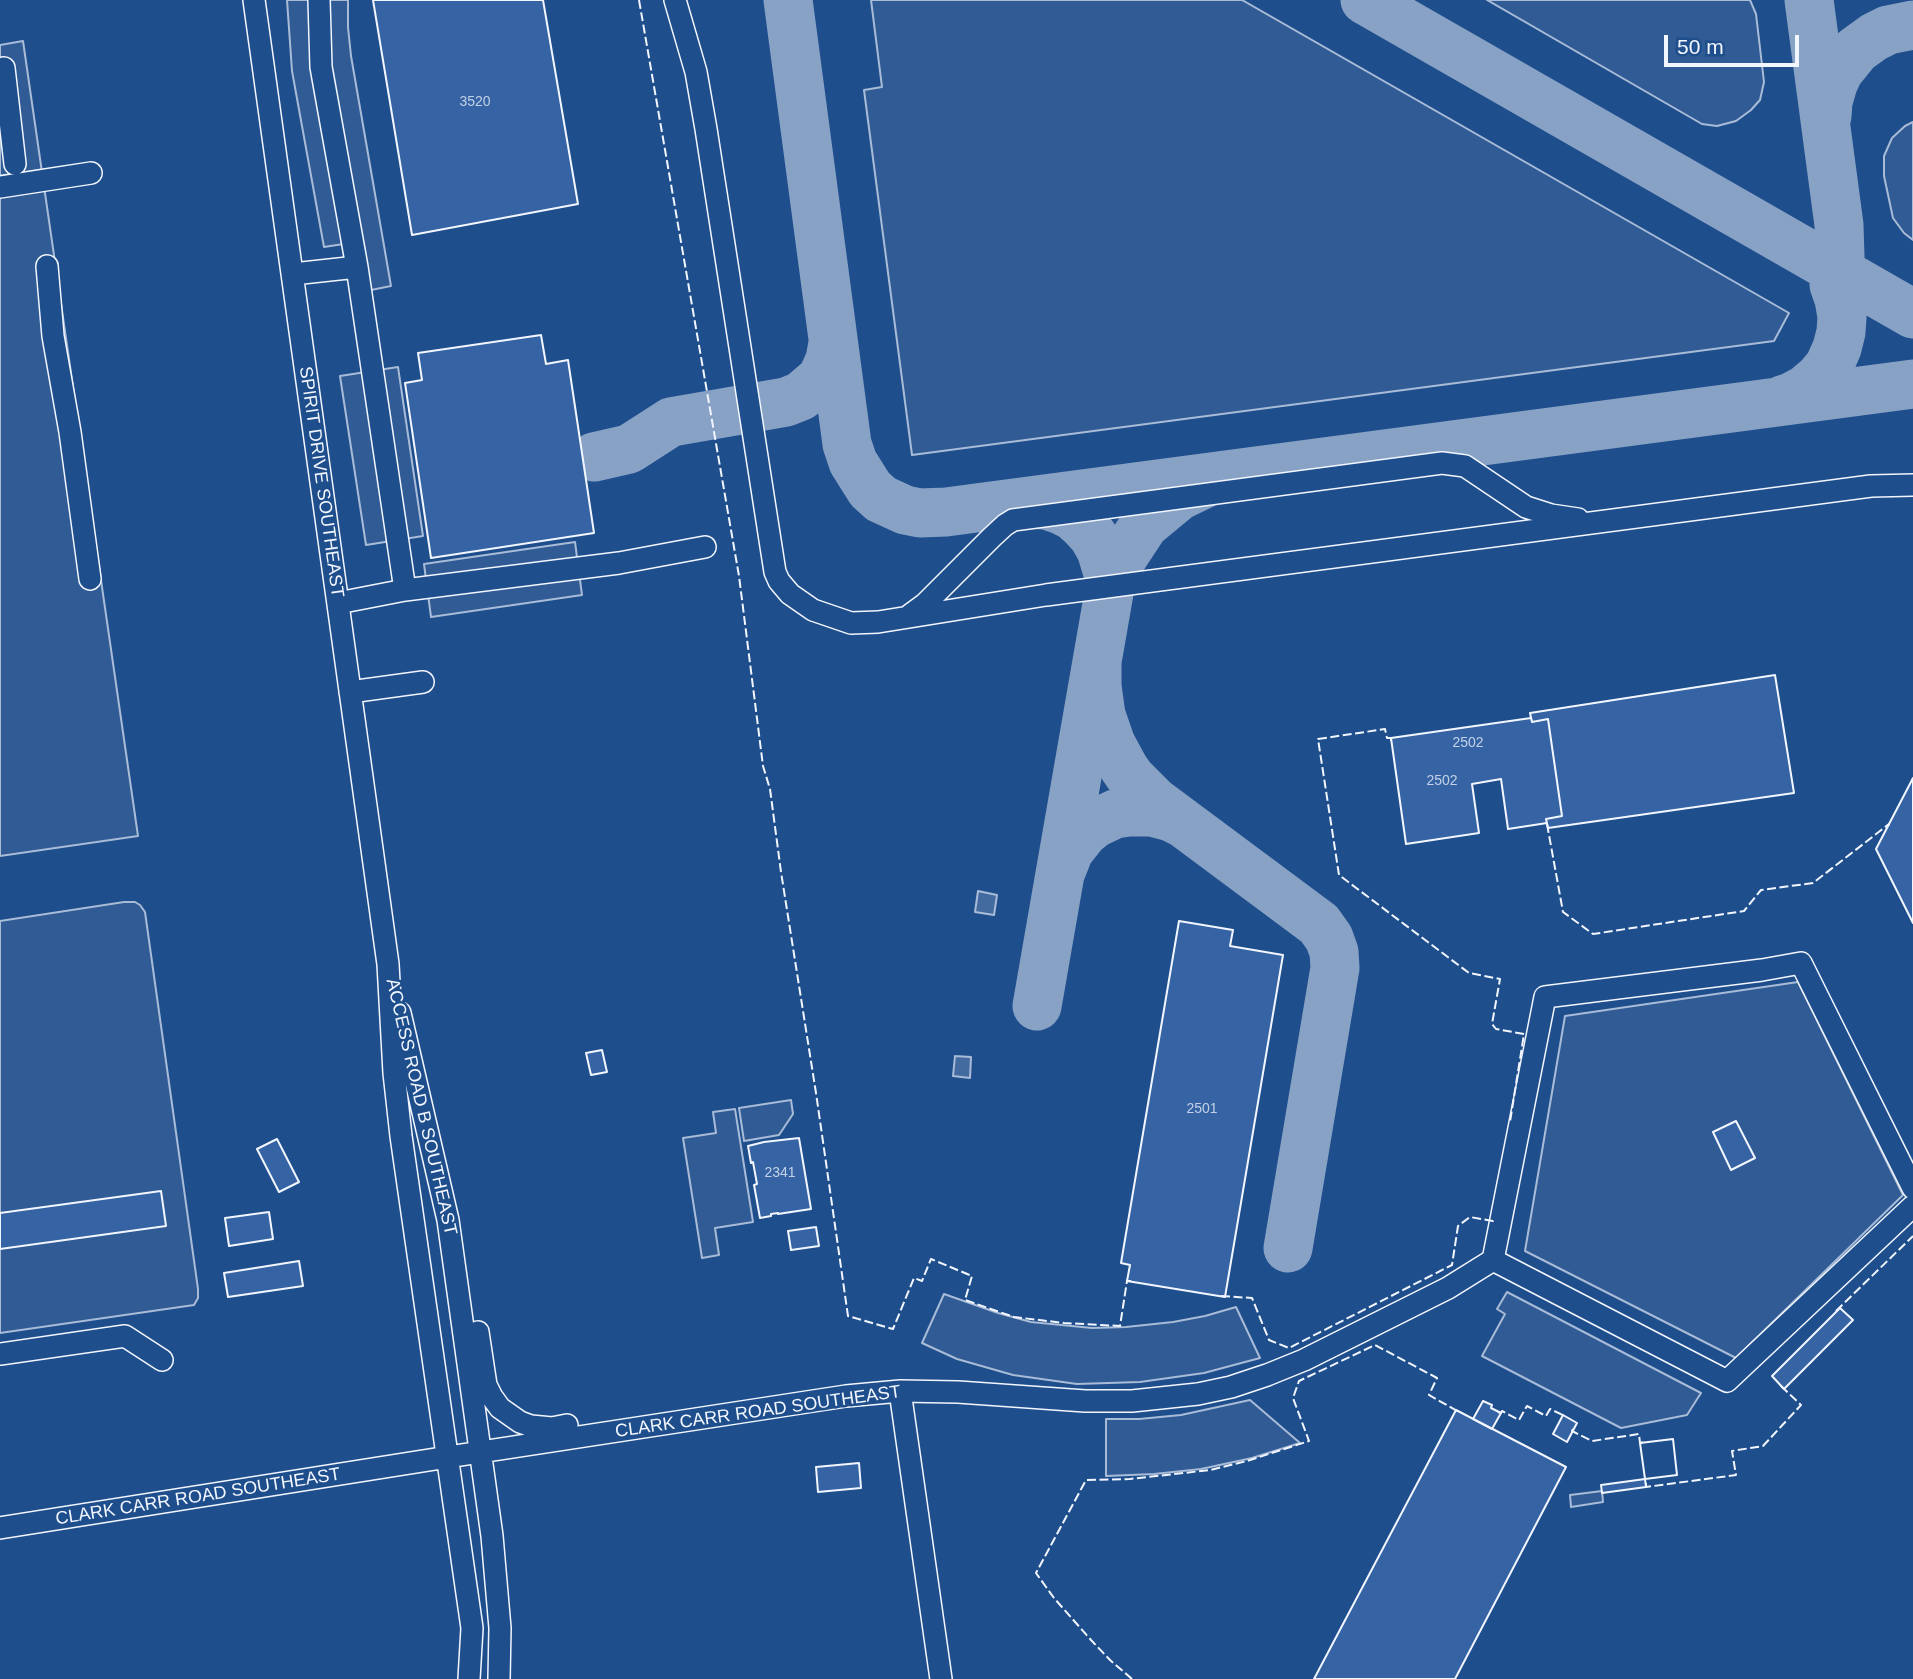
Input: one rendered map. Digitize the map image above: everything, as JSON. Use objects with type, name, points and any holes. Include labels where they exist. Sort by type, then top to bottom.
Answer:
[{"type":"street","name":"SPIRIT DRIVE SOUTHEAST","points":[[254,0],[388,964]]},
{"type":"street","points":[[319,0],[321,67],[357,267],[405,590]]},
{"type":"street","points":[[675,0],[698,84],[775,572],[790,594],[813,610],[851,623],[878,622],[1046,595],[1871,486],[1913,485]]},
{"type":"street","points":[[4,68],[15,164]]},
{"type":"street","points":[[0,187],[91,173]]},
{"type":"street","points":[[47,267],[53,336],[70,432],[90,579]]},
{"type":"street","points":[[293,274],[357,267]]},
{"type":"street","points":[[902,618],[916,612],[925,604],[1004,525],[1013,520],[1030,517],[1442,463],[1465,466],[1526,507],[1551,515],[1583,520],[1622,520]]},
{"type":"street","points":[[338,603],[405,590],[619,563],[705,547]]},
{"type":"street","points":[[351,692],[424,682]]},
{"type":"street","points":[[1913,1188],[1801,963],[1545,997],[1493,1260],[1727,1381],[1913,1206]]},
{"type":"street","name":"ACCESS ROAD B SOUTHEAST","points":[[388,964],[448,1220],[481,1452]]},
{"type":"street","name":"ACCESS ROAD B SOUTHEAST","points":[[388,964],[394,1073],[401,1136],[448,1457]]},
{"type":"street","points":[[448,1220],[468,1264],[486,1385],[500,1408],[520,1422],[541,1428],[642,1413],[676,1422]]},
{"type":"street","name":"CLARK CARR ROAD SOUTHEAST","points":[[0,1528],[846,1396],[900,1391],[958,1392],[1084,1401],[1132,1401],[1198,1394],[1231,1387],[1304,1360],[1448,1288],[1493,1260]]},
{"type":"street","points":[[0,1354],[125,1336],[162,1360]]},
{"type":"street","points":[[900,1391],[941,1679]]},
{"type":"street","points":[[481,1452],[500,1628],[499,1679]]},
{"type":"street","points":[[448,1457],[472,1628],[469,1679]]},
{"type":"shaded area","points":[[287,0],[348,0],[351,56],[391,286],[371,290],[363,241],[324,247],[292,71]]},
{"type":"shaded area","points":[[871,0],[1242,0],[1789,313],[1774,341],[912,455],[864,90],[882,87]]},
{"type":"shaded area","points":[[1487,0],[1750,0],[1756,14],[1764,82],[1760,100],[1736,121],[1717,126],[1702,124]]},
{"type":"shaded area","points":[[23,41],[138,836],[0,856],[0,45]]},
{"type":"shaded area","points":[[1913,122],[1913,240],[1893,218],[1884,176],[1884,156],[1892,138]]},
{"type":"shaded area","points":[[398,367],[423,536],[366,545],[340,376]]},
{"type":"shaded area","points":[[575,542],[582,595],[431,617],[424,564]]},
{"type":"shaded area","points":[[978,891],[997,895],[994,915],[975,912]]},
{"type":"shaded area","points":[[135,902],[145,912],[198,1298],[194,1305],[0,1333],[0,921]]},
{"type":"shaded area","points":[[1798,982],[1903,1195],[1736,1358],[1525,1251],[1565,1016]]},
{"type":"shaded area","points":[[955,1056],[971,1057],[970,1078],[953,1076]]},
{"type":"shaded area","points":[[791,1100],[793,1114],[779,1135],[744,1141],[739,1108]]},
{"type":"shaded area","points":[[735,1109],[753,1222],[715,1228],[719,1255],[702,1258],[683,1138],[716,1133],[713,1112]]},
{"type":"shaded area","points":[[1507,1292],[1701,1393],[1687,1415],[1621,1428],[1482,1356],[1505,1314],[1497,1309]]},
{"type":"shaded area","points":[[944,1294],[1031,1322],[1092,1328],[1173,1322],[1236,1307],[1260,1358],[1204,1373],[1140,1382],[1077,1384],[1013,1375],[957,1359],[922,1343]]},
{"type":"shaded area","points":[[1250,1400],[1300,1443],[1252,1458],[1201,1469],[1106,1476],[1106,1419],[1181,1415]]},
{"type":"shaded area","points":[[1602,1491],[1603,1502],[1571,1507],[1570,1495]]},
{"type":"building","points":[[373,0],[543,0],[578,204],[412,235]]},
{"type":"building","points":[[541,335],[546,364],[568,360],[594,533],[431,558],[405,383],[422,380],[418,353]]},
{"type":"building","points":[[1775,675],[1794,793],[1548,828],[1546,819],[1562,816],[1548,719],[1532,722],[1530,713]]},
{"type":"building","points":[[1531,718],[1532,722],[1548,719],[1562,816],[1546,819],[1547,823],[1508,829],[1501,779],[1472,784],[1479,833],[1406,844],[1391,738]]},
{"type":"building","points":[[1913,778],[1913,923],[1876,849]]},
{"type":"building","points":[[1179,921],[1233,930],[1230,946],[1283,955],[1225,1297],[1127,1281],[1130,1265],[1121,1263]]},
{"type":"building","points":[[602,1050],[607,1072],[591,1075],[586,1053]]},
{"type":"building","points":[[1736,1121],[1755,1158],[1731,1170],[1713,1132]]},
{"type":"building","points":[[799,1138],[811,1209],[760,1218],[754,1185],[757,1184],[748,1146]]},
{"type":"building","points":[[277,1139],[299,1182],[279,1192],[257,1149]]},
{"type":"building","points":[[161,1191],[166,1226],[0,1249],[0,1213]]},
{"type":"building","points":[[269,1212],[273,1239],[229,1246],[225,1218]]},
{"type":"building","points":[[816,1227],[819,1246],[791,1250],[788,1231]]},
{"type":"building","points":[[299,1261],[303,1286],[228,1297],[224,1273]]},
{"type":"building","points":[[1840,1308],[1853,1320],[1784,1389],[1772,1376]]},
{"type":"building","points":[[1483,1401],[1501,1413],[1492,1429],[1473,1419]]},
{"type":"building","points":[[1456,1410],[1566,1467],[1455,1679],[1314,1679]]},
{"type":"building","points":[[1563,1415],[1577,1423],[1567,1442],[1553,1434]]},
{"type":"building","points":[[1673,1439],[1677,1475],[1645,1479],[1640,1443]]},
{"type":"building","points":[[1673,1439],[1677,1475],[1645,1479],[1640,1443]]},
{"type":"building","points":[[859,1463],[861,1488],[818,1492],[816,1467]]},
{"type":"building","points":[[1645,1479],[1646,1487],[1602,1493],[1601,1485]]},
{"type":"taxiway","points":[[788,0],[847,444],[853,462],[870,489],[881,499],[905,510],[920,513],[946,512],[1913,384]]},
{"type":"taxiway","points":[[1365,0],[1913,314]]},
{"type":"taxiway","points":[[1809,0],[1839,225],[1842,317]]},
{"type":"taxiway","points":[[1827,116],[1833,84],[1839,71],[1856,50],[1888,30],[1913,25]]},
{"type":"taxiway","points":[[1782,400],[1806,389],[1829,366],[1837,348],[1842,317],[1834,285]]},
{"type":"taxiway","points":[[594,457],[629,449],[671,422],[786,402],[801,396],[822,378],[830,360],[833,343]]},
{"type":"taxiway","points":[[1037,1006],[1110,587],[1121,560],[1144,525],[1179,496],[1204,484]]},
{"type":"taxiway","points":[[1025,504],[1046,505],[1061,510],[1083,525],[1101,550],[1110,587]]},
{"type":"taxiway","points":[[1097,664],[1101,715],[1111,744],[1131,778],[1155,802],[1319,924],[1329,938],[1334,952],[1335,968],[1288,1248]]},
{"type":"taxiway","points":[[1062,869],[1069,851],[1084,832],[1115,814],[1152,812],[1181,822]]},
{"type":"fence","points":[[639,0],[739,576],[763,766],[770,789],[848,1316],[893,1329],[914,1278],[922,1281],[931,1259],[972,1276],[965,1300],[1014,1317],[1064,1323],[1120,1326],[1127,1281],[1131,1281]]},
{"type":"fence","points":[[1391,741],[1391,738],[1387,738],[1385,729],[1318,739],[1339,875],[1469,973],[1500,979],[1492,1024],[1496,1029],[1524,1034],[1510,1122]]},
{"type":"fence","points":[[1547,824],[1563,912],[1593,934],[1744,911],[1761,890],[1813,883],[1889,824],[1888,826]]},
{"type":"fence","points":[[1221,1296],[1252,1298],[1269,1340],[1289,1348],[1452,1265],[1458,1226],[1470,1217],[1494,1219]]},
{"type":"fence","points":[[1836,1311],[1913,1236]]},
{"type":"fence","points":[[1132,1679],[1091,1640],[1036,1573],[1086,1480],[1130,1479],[1210,1470],[1309,1441],[1293,1398],[1299,1381],[1375,1345],[1437,1378],[1429,1395],[1459,1412]]},
{"type":"fence","points":[[1646,1483],[1646,1487],[1736,1475],[1732,1451],[1763,1446],[1801,1405],[1781,1386]]},
{"type":"fence","points":[[1498,1412],[1502,1411],[1519,1420],[1527,1406],[1546,1416],[1550,1409],[1565,1416]]},
{"type":"fence","points":[[1573,1429],[1572,1431],[1592,1441],[1639,1434],[1640,1443],[1644,1442]]}]
